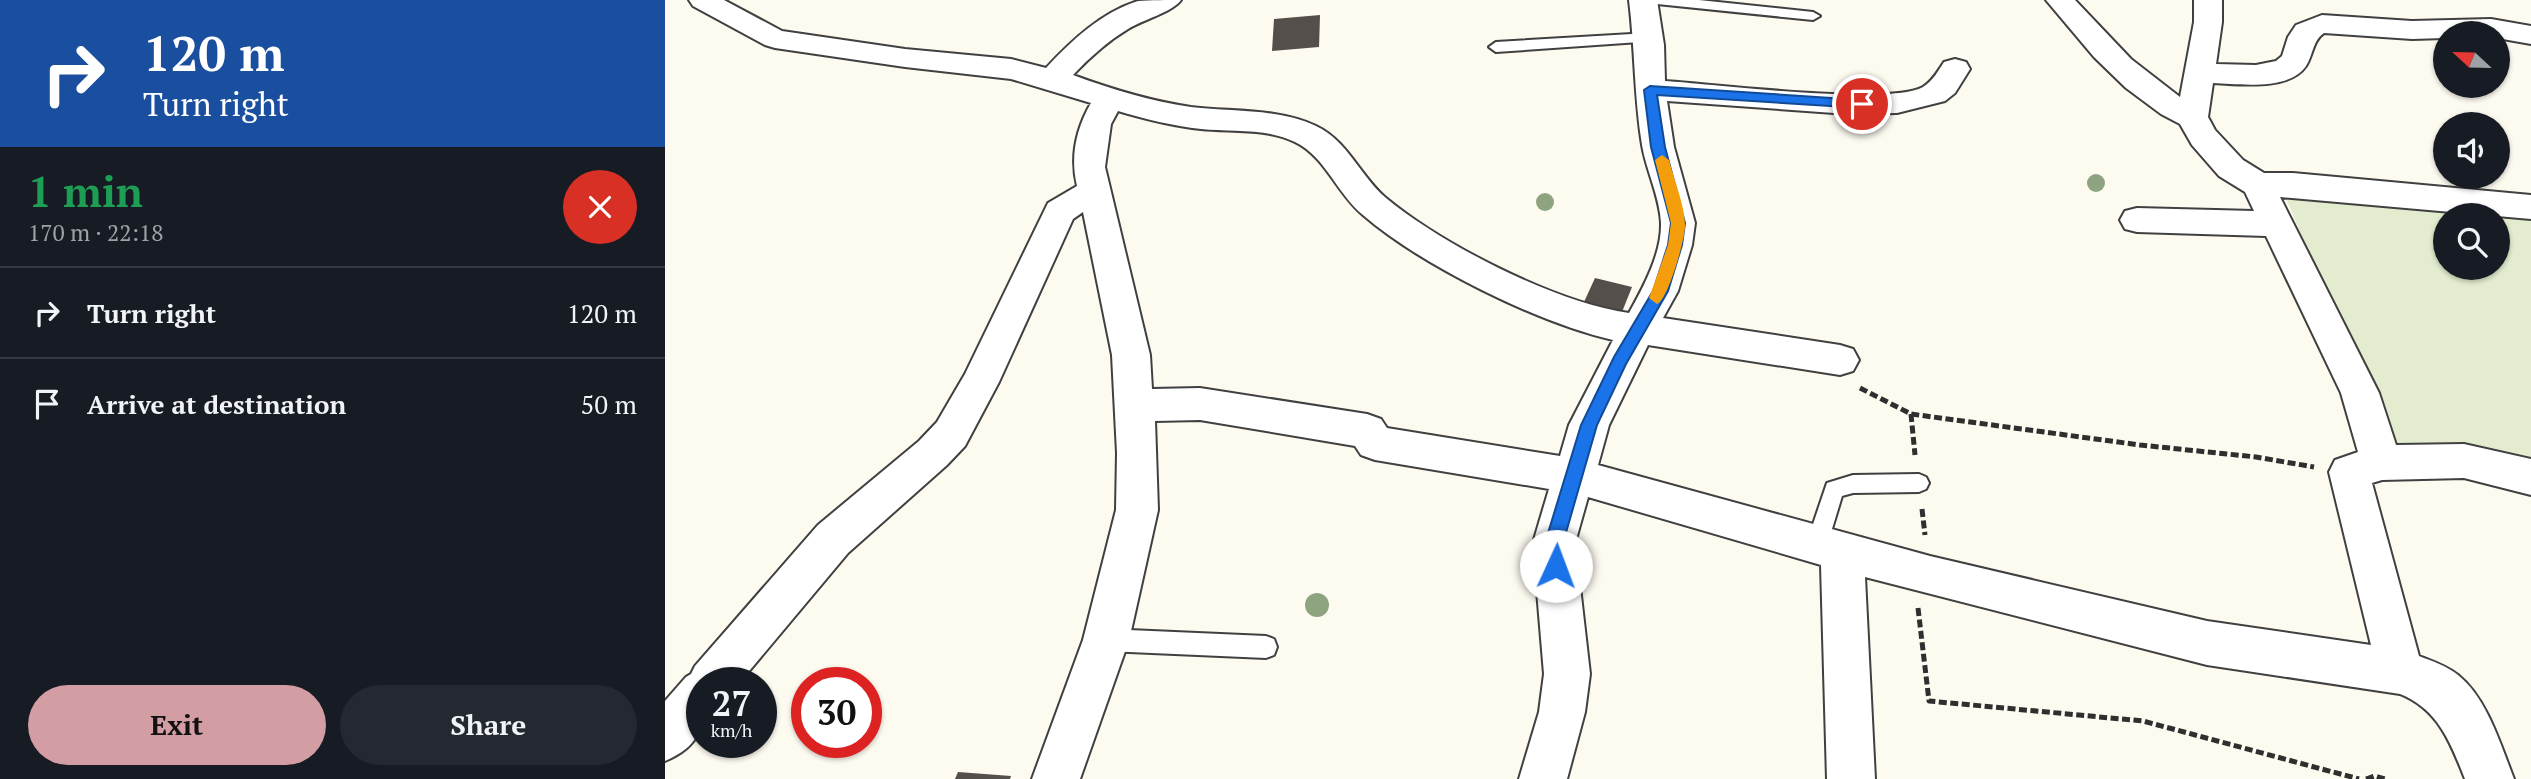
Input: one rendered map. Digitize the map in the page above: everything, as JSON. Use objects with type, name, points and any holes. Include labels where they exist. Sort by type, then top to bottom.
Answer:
[{"type":"street","points":[[703,0],[775,39],[877,55],[1011,69],[1053,79],[1145,110],[1267,125],[1307,135],[1324,148],[1374,206],[1449,255],[1525,292],[1611,325],[1840,360]]},
{"type":"street","points":[[1053,79],[1071,58],[1118,20],[1167,0]]},
{"type":"street","points":[[1543,779],[1562,712],[1567,674],[1554,543],[1589,425],[1607,385],[1660,291],[1675,245],[1678,223],[1658,147],[1650,90],[1649,38],[1643,0]]},
{"type":"street","points":[[2060,0],[2133,78],[2160,102],[2192,117]]},
{"type":"street","points":[[2208,0],[2208,22],[2192,117],[2203,138],[2231,168],[2258,185],[2293,185],[2531,206]]},
{"type":"street","points":[[2199,74],[2265,74],[2285,69],[2297,57],[2305,31],[2311,26],[2322,24],[2411,30],[2491,28],[2531,35]]},
{"type":"street","points":[[1650,90],[1877,104],[1927,96],[1942,89],[1955,69]]},
{"type":"street","points":[[1056,779],[1106,640],[1137,510],[1131,355],[1089,167],[1095,124],[1109,99]]},
{"type":"street","points":[[2258,185],[2360,393],[2366,468],[2400,672]]},
{"type":"street","points":[[724,667],[833,539],[933,453],[951,434],[981,382],[1060,212],[1078,199],[1095,192]]},
{"type":"street","points":[[2137,220],[2275,224]]},
{"type":"street","points":[[1134,405],[1200,404],[1367,431],[1375,443],[1575,476],[1930,576],[2207,643],[2400,672],[2429,683],[2445,693],[2457,710],[2490,779]]},
{"type":"street","points":[[2366,468],[2465,461],[2531,477]]},
{"type":"street","points":[[1829,548],[1851,779]]},
{"type":"street","points":[[665,737],[686,712]]},
{"type":"lane","points":[[1657,0],[1814,16]]},
{"type":"lane","points":[[1496,47],[1649,38]]},
{"type":"lane","points":[[1829,548],[1834,489],[1853,484],[1919,484]]},
{"type":"lane","points":[[1106,640],[1266,648]]},
{"type":"path","points":[[1840,360],[1849,382],[1911,414],[2140,445],[2366,468]]},
{"type":"path","points":[[1911,414],[1930,576],[1915,584],[1929,701],[2143,722],[2359,779]]},
{"type":"path","points":[[2366,779],[2375,776],[2385,779]]},
{"type":"green space","points":[[2282,188],[2433,207],[2433,280],[2510,280],[2510,218],[2531,220],[2531,474],[2386,442]]},
{"type":"building","points":[[1320,15],[1319,47],[1272,51],[1274,19]]},
{"type":"building","points":[[1595,278],[1632,287],[1622,312],[1584,302]]},
{"type":"building","points":[[958,772],[1011,776],[1010,779],[955,779]]},
{"type":"slow traffic","points":[[1657,298],[1675,245],[1678,223],[1662,160]]},
{"type":"route","points":[[1556,566],[1554,543],[1589,425],[1601,397],[1660,291],[1675,245],[1678,223],[1658,147],[1650,90],[1862,104]]}]
